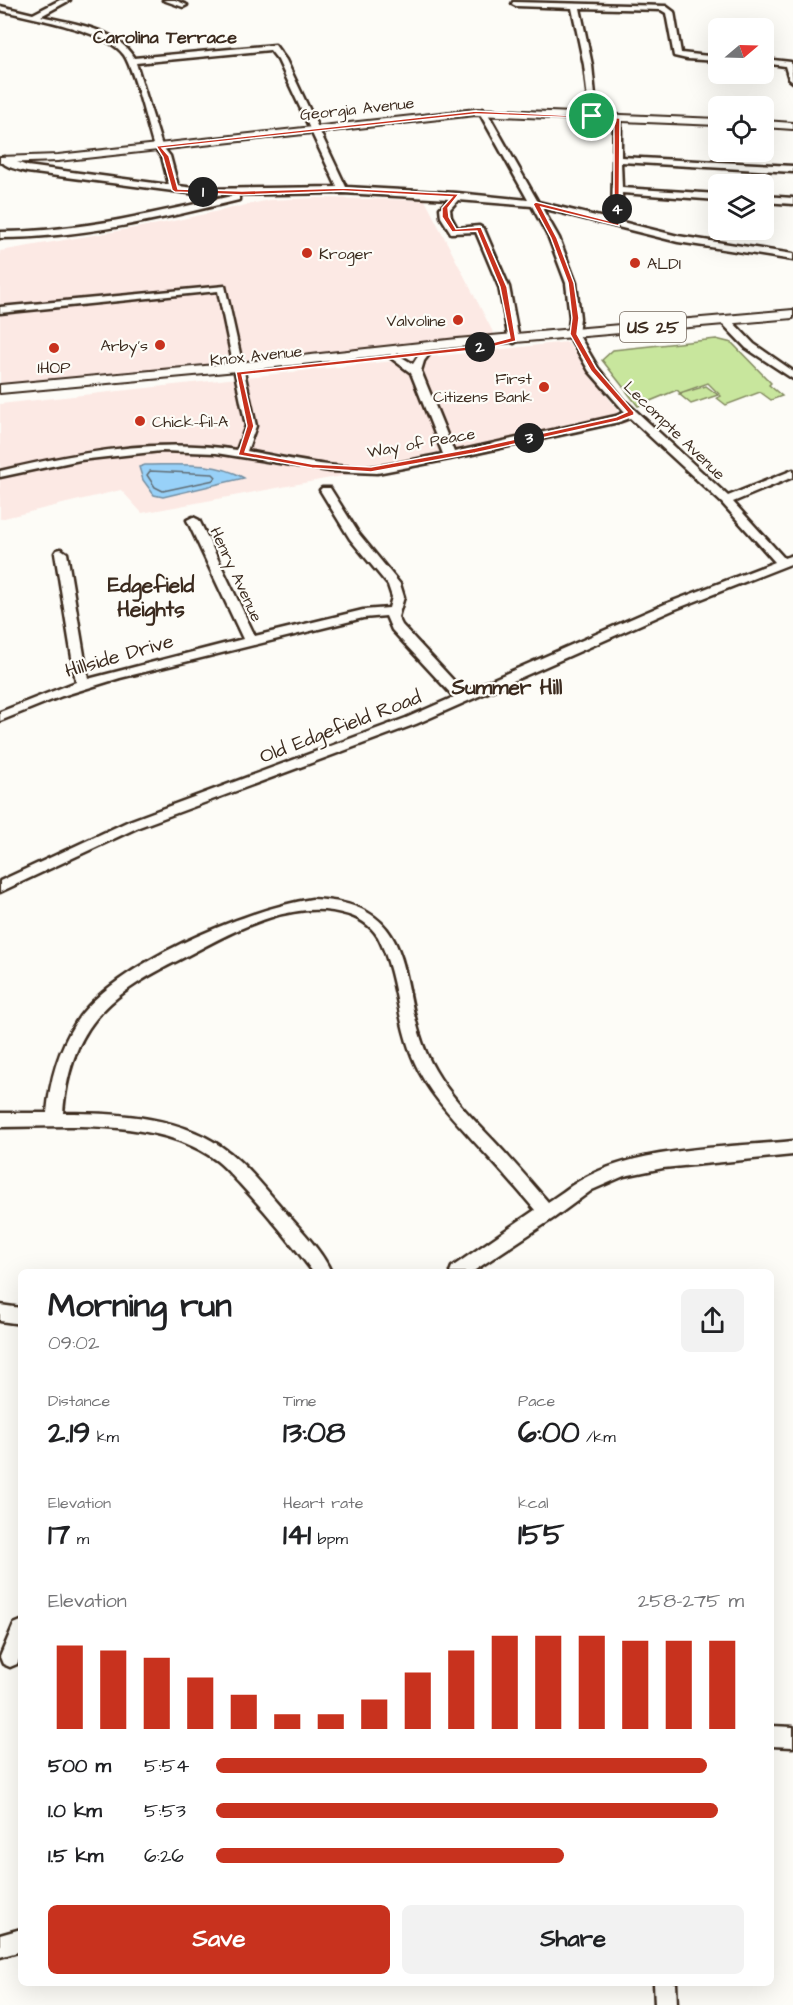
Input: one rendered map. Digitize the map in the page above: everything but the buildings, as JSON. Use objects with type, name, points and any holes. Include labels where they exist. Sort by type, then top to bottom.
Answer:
[{"type":"main road","name":"Georgia Avenue","points":[[2,160],[50,159],[483,112],[708,122]]},
{"type":"main road","points":[[774,125],[793,126]]},
{"type":"main road","name":"Knox Avenue","points":[[0,396],[456,343],[793,314]]},
{"type":"main road","name":"Knox Avenue","points":[[0,389],[394,356],[484,347],[514,339]]},
{"type":"street","points":[[33,17],[66,0]]},
{"type":"street","points":[[166,0],[183,5]]},
{"type":"street","points":[[516,4],[654,6],[666,9],[670,12],[677,54],[708,58]]},
{"type":"street","points":[[578,5],[576,7],[588,65],[592,116]]},
{"type":"street","points":[[0,8],[104,36],[121,47],[131,61],[158,147],[166,156],[175,190]]},
{"type":"street","points":[[131,61],[272,46],[282,60],[343,189]]},
{"type":"street","points":[[774,62],[788,64],[793,79]]},
{"type":"street","points":[[483,112],[554,238],[571,283],[575,318],[573,334]]},
{"type":"street","points":[[617,118],[617,225]]},
{"type":"street","points":[[50,159],[49,166],[56,174]]},
{"type":"street","points":[[618,159],[793,169]]},
{"type":"street","points":[[2,160],[11,165],[56,174],[175,190],[242,193],[343,189],[457,195],[536,204],[678,239],[793,257]]},
{"type":"street","points":[[618,190],[708,196]]},
{"type":"street","points":[[0,235],[36,235],[99,227],[226,202],[242,193]]},
{"type":"street","points":[[457,195],[445,208],[446,217],[454,231],[479,229],[504,287],[514,339]]},
{"type":"street","points":[[774,200],[793,201]]},
{"type":"street","points":[[0,310],[222,288],[237,370],[247,402],[251,426],[241,453]]},
{"type":"street","points":[[725,320],[750,345],[793,376]]},
{"type":"street","name":"Lecompte Avenue","points":[[573,334],[593,369],[631,413],[788,561]]},
{"type":"street","points":[[416,371],[419,360],[426,352]]},
{"type":"street","points":[[394,356],[416,371],[450,456]]},
{"type":"street","name":"Way of Peace","points":[[0,474],[79,455],[130,448],[204,449],[241,453],[304,465],[371,470],[450,456],[618,418],[631,413]]},
{"type":"street","points":[[726,501],[793,473]]},
{"type":"street","points":[[326,489],[354,536],[394,584],[398,597],[393,611],[396,627],[463,699]]},
{"type":"street","name":"Henry Avenue","points":[[194,520],[251,642]]},
{"type":"street","points":[[61,553],[84,684]]},
{"type":"street","name":"Old Edgefield Road","points":[[0,887],[168,810],[289,767],[463,699],[669,607],[788,561]]},
{"type":"street","name":"Hillside Drive","points":[[0,717],[84,684],[144,667],[363,614],[393,611]]},
{"type":"street","points":[[54,1121],[56,1085],[65,1054],[84,1020],[117,987],[165,960],[276,910],[309,903],[332,904],[362,914],[384,933],[403,991],[417,1046],[431,1078],[453,1108],[548,1213]]},
{"type":"street","points":[[0,1120],[110,1122],[142,1126],[178,1135],[216,1151],[281,1217],[321,1269]]},
{"type":"street","points":[[463,1269],[586,1185],[613,1173],[641,1165],[793,1148]]},
{"type":"street","points":[[0,1313],[18,1316]]},
{"type":"street","points":[[10,1658],[18,1638]]},
{"type":"street","points":[[774,1736],[793,1737]]},
{"type":"street","points":[[0,1946],[18,1941]]},
{"type":"street","points":[[664,1986],[666,2005]]},
{"type":"shaded area","points":[[316,198],[425,200],[495,336],[0,384],[0,251],[164,223],[269,200]]},
{"type":"shaded area","points":[[567,342],[627,423],[142,513],[121,490],[0,519],[0,404]]},
{"type":"green space","points":[[716,339],[732,343],[771,383],[769,385],[782,396],[771,400],[760,392],[726,405],[717,398],[721,396],[708,383],[680,393],[677,390],[638,406],[602,360],[613,350]]},
{"type":"green space","points":[[706,386],[718,395],[691,404],[679,394]]},
{"type":"water","points":[[145,465],[209,466],[244,478],[163,497],[154,495],[143,480],[139,467]]},
{"type":"place","name":"Kroger","points":[[307,253]]},
{"type":"place","name":"ALDI","points":[[635,263]]},
{"type":"place","name":"Valvoline","points":[[458,320]]},
{"type":"place","name":"Arby's","points":[[160,345]]},
{"type":"place","name":"IHOP","points":[[54,348]]},
{"type":"place","name":"First Citizens Bank","points":[[544,387]]},
{"type":"place","name":"Chick-fil-A","points":[[140,421]]},
{"type":"district","name":"Carolina Terrace","points":[[165,37]]},
{"type":"district","name":"Edgefield Heights","points":[[151,597]]},
{"type":"district","name":"Summer Hill","points":[[507,687]]},
{"type":"route","points":[[476,112],[592,116],[617,118],[617,225],[536,204],[554,238],[571,283],[575,318],[573,334],[593,369],[631,413],[618,418],[450,456],[371,470],[312,466],[241,453],[251,426],[247,402],[238,374],[484,347],[514,339],[504,287],[479,229],[454,231],[446,217],[445,208],[457,195],[343,189],[242,193],[175,190],[166,156],[158,147],[476,112]]}]
